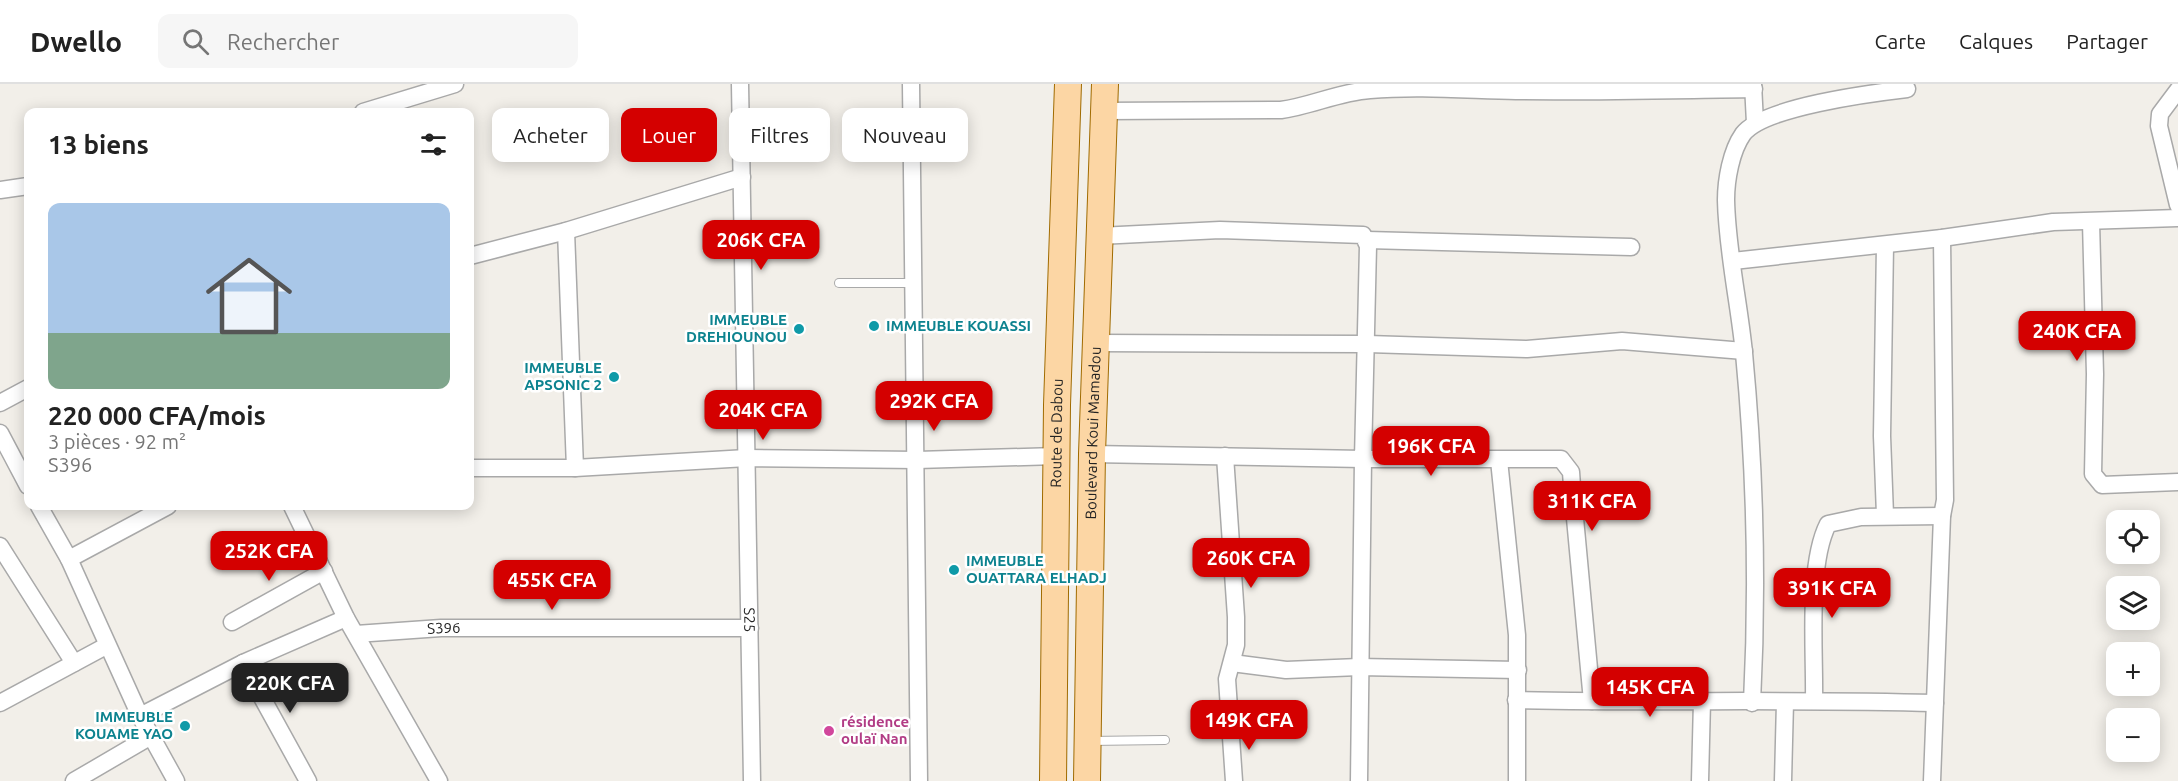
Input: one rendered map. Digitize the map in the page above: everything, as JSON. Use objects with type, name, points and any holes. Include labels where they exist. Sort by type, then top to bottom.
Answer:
[{"type":"main road","name":"Route de Dabou","points":[[1052,778],[1068,84]]},
{"type":"main road","name":"Boulevard Koui Mamadou","points":[[1087,781],[1092,454],[1105,84]]},
{"type":"street","points":[[376,108],[455,84]]},
{"type":"street","name":"S25","points":[[740,84],[752,781]]},
{"type":"street","points":[[911,84],[920,781]]},
{"type":"street","points":[[1104,111],[1281,110],[1302,107],[1330,91],[1411,88],[1515,91],[1754,87],[1755,123]]},
{"type":"street","points":[[1752,703],[1754,475],[1744,351],[1726,198],[1733,153],[1743,134],[1755,123],[1833,98],[1907,89]]},
{"type":"street","points":[[2178,90],[2160,114],[2159,126],[2178,205]]},
{"type":"street","points":[[474,255],[566,231],[742,177]]},
{"type":"street","points":[[0,190],[24,187]]},
{"type":"street","points":[[1733,261],[1942,238],[2017,225],[2178,218]]},
{"type":"street","points":[[2091,222],[2095,374],[2093,474],[2102,485],[2178,482]]},
{"type":"street","points":[[1099,236],[1220,230],[1363,235],[1367,240],[1368,344],[1363,459],[1359,781]]},
{"type":"street","points":[[566,231],[575,468]]},
{"type":"street","points":[[1932,781],[1942,516],[1945,500],[1942,238]]},
{"type":"street","points":[[1367,240],[1631,247]]},
{"type":"street","points":[[1885,245],[1882,436],[1886,515]]},
{"type":"street","points":[[1096,343],[1368,344],[1527,349],[1622,341],[1744,351]]},
{"type":"street","points":[[0,403],[24,390]]},
{"type":"street","points":[[0,433],[24,478]]},
{"type":"street","points":[[1092,454],[1363,459],[1561,459],[1571,472],[1592,701]]},
{"type":"street","points":[[474,468],[575,468],[747,458],[917,460],[1058,456]]},
{"type":"street","points":[[1225,456],[1236,617],[1236,645],[1227,679],[1234,781]]},
{"type":"street","points":[[1499,460],[1515,605],[1518,670],[1516,781]]},
{"type":"street","points":[[41,510],[69,559],[106,646],[140,716],[176,781]]},
{"type":"street","points":[[69,559],[161,510]]},
{"type":"street","points":[[294,510],[346,618],[439,781]]},
{"type":"street","points":[[1814,700],[1816,565],[1828,524],[1841,520],[1886,515],[1942,516]]},
{"type":"street","points":[[0,546],[74,663]]},
{"type":"street","points":[[232,622],[324,571]]},
{"type":"street","points":[[140,716],[243,663],[346,618]]},
{"type":"street","name":"S396","points":[[356,634],[441,628],[750,628]]},
{"type":"street","points":[[0,704],[106,646]]},
{"type":"street","points":[[243,663],[308,781]]},
{"type":"street","points":[[1232,663],[1286,670],[1359,667],[1518,670]]},
{"type":"street","points":[[1516,700],[1752,703],[1814,700],[1935,703]]},
{"type":"street","points":[[1700,781],[1702,701]]},
{"type":"street","points":[[1783,781],[1785,702]]},
{"type":"street","points":[[74,781],[151,736]]},
{"type":"lane","points":[[839,283],[914,283]]},
{"type":"lane","points":[[1088,741],[1165,740]]},
{"type":"place","name":"IMMEUBLE KOUASSI","points":[[874,326]]},
{"type":"place","name":"IMMEUBLE DREHIOUNOU","points":[[799,329]]},
{"type":"place","name":"IMMEUBLE APSONIC 2","points":[[614,377]]},
{"type":"place","name":"IMMEUBLE OUATTARA ELHADJ","points":[[954,570]]},
{"type":"place","name":"IMMEUBLE KOUAME YAO","points":[[185,726]]},
{"type":"place","name":"résidence oulaï Nan","points":[[829,731]]}]
